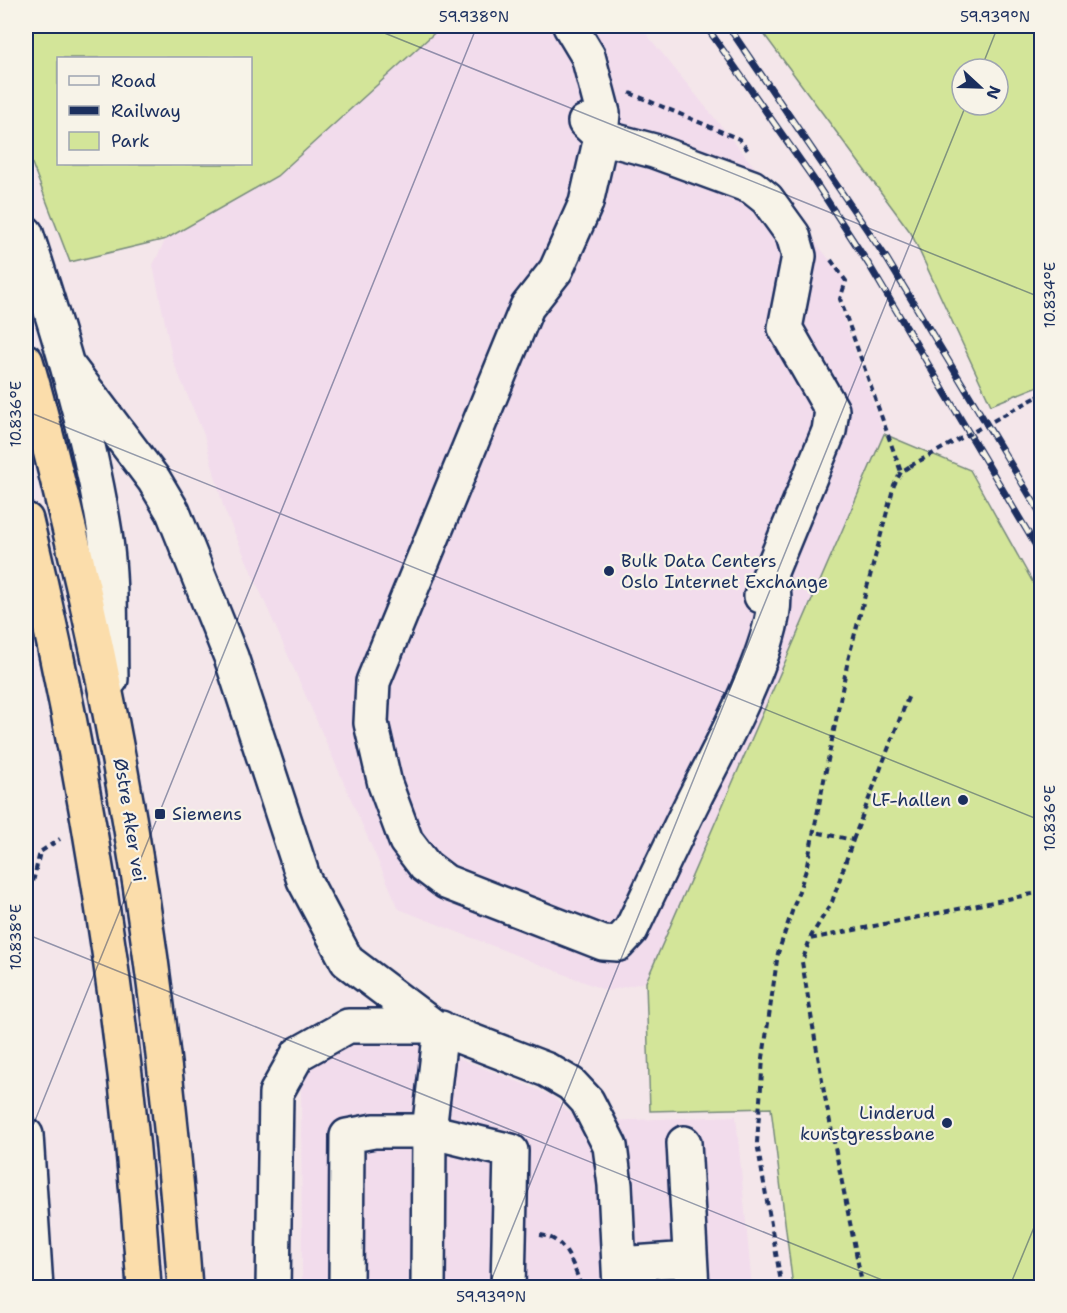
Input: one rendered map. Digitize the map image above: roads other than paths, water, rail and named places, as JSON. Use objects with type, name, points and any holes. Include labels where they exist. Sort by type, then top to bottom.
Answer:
[{"type":"highway","name":"Østre Aker vei","points":[[26,361],[60,491],[111,708],[136,851],[169,1101],[185,1287]]},
{"type":"highway","points":[[26,520],[70,711],[92,841],[129,1102],[144,1287]]},
{"type":"lane","points":[[571,29],[588,56],[603,113],[601,137],[586,203],[556,270],[527,307],[373,682],[371,723],[385,784],[406,841],[425,866],[446,882],[603,943],[618,944],[631,930],[696,795],[733,726],[773,616],[776,587],[769,576]]},
{"type":"lane","points":[[601,137],[654,151],[752,187],[767,199],[793,235],[799,256],[785,328],[832,410],[829,431],[719,699]]},
{"type":"lane","points":[[26,233],[68,366],[105,534],[110,608],[111,708]]},
{"type":"lane","points":[[68,366],[154,480],[173,512],[231,657],[304,880],[347,961],[437,1027],[547,1070],[571,1084],[587,1101],[599,1119],[610,1146],[615,1185],[620,1276],[691,1273],[684,1143]]},
{"type":"lane","points":[[273,1287],[276,1093],[298,1054],[348,1026],[437,1027]]},
{"type":"lane","points":[[428,1287],[429,1131],[437,1027]]},
{"type":"lane","points":[[346,1287],[347,1136],[374,1131],[429,1131],[511,1151],[508,1287]]},
{"type":"lane","points":[[26,1135],[36,1287]]},
{"type":"railway","points":[[706,26],[812,177],[871,268],[1042,556]]},
{"type":"railway","points":[[728,26],[887,259],[1042,516]]},
{"type":"place","name":"Bulk Data Centers Oslo Internet Exchange","points":[[609,571]]},
{"type":"place","name":"LF-hallen","points":[[963,800]]},
{"type":"place","name":"Siemens","points":[[160,814]]},
{"type":"place","name":"Linderud kunstgressbane","points":[[947,1123]]}]
